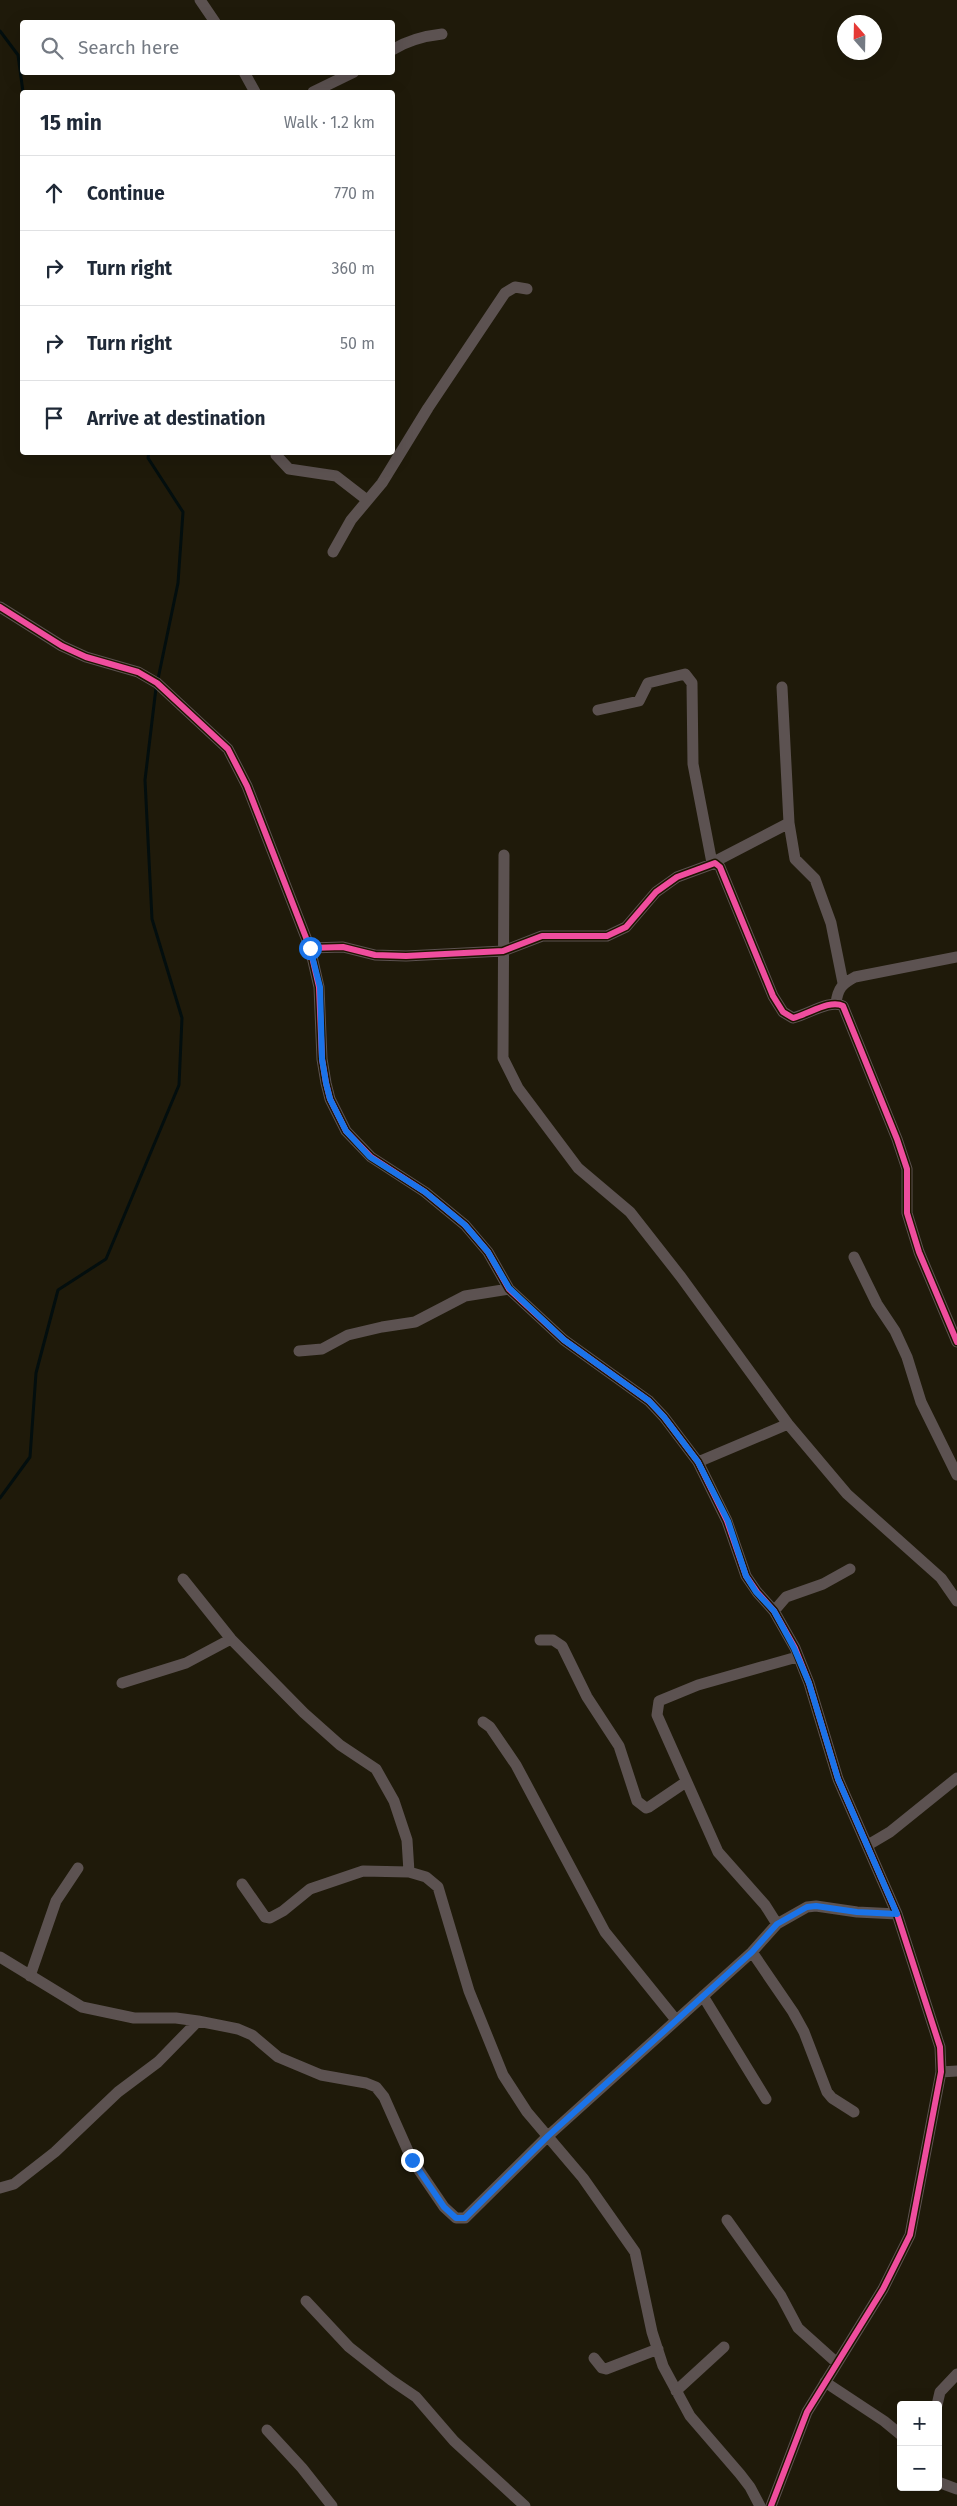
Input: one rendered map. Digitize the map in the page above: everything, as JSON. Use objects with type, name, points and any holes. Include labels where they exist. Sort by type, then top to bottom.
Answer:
[{"type":"street","points":[[200,0],[214,20]]},
{"type":"street","points":[[395,48],[403,43],[424,36],[442,34]]},
{"type":"street","points":[[246,75],[254,90]]},
{"type":"street","points":[[316,90],[348,75]]},
{"type":"street","points":[[333,552],[351,520],[382,483],[428,408],[505,293],[515,287],[527,289]]},
{"type":"street","points":[[276,455],[289,469],[336,476],[367,500]]},
{"type":"street","points":[[0,607],[62,646],[86,657],[138,672],[157,683],[228,749],[247,786],[310,948],[320,987],[322,1059],[326,1083],[330,1099],[346,1131],[370,1157],[425,1192],[465,1225],[488,1252],[509,1288],[564,1340],[649,1401],[664,1417],[698,1462],[728,1521],[746,1576],[756,1592],[774,1611],[809,1683],[838,1779],[897,1914],[940,2047],[941,2072],[910,2235],[884,2289],[837,2363],[802,2425],[771,2506]]},
{"type":"street","points":[[598,710],[639,701],[648,683],[685,674],[692,683],[693,764],[712,863]]},
{"type":"street","points":[[782,686],[789,823],[794,858],[815,879],[832,923],[843,983]]},
{"type":"street","points":[[310,948],[343,947],[375,955],[406,956],[503,951],[542,936],[607,936],[626,927],[656,892],[677,877],[712,863],[789,823]]},
{"type":"street","points":[[504,855],[503,1058],[518,1088],[578,1168],[630,1212],[682,1277],[788,1424],[847,1494],[941,1578],[957,1601]]},
{"type":"street","points":[[712,863],[720,867],[773,996],[783,1012],[793,1018],[836,1003],[843,1006],[898,1139],[907,1169],[907,1213],[919,1252],[957,1342]]},
{"type":"street","points":[[836,1003],[838,991],[843,983],[855,977],[957,958]]},
{"type":"street","points":[[854,1257],[877,1304],[895,1331],[907,1357],[921,1402],[957,1475]]},
{"type":"street","points":[[299,1351],[322,1349],[348,1335],[382,1326],[415,1322],[465,1296],[509,1288]]},
{"type":"street","points":[[698,1462],[788,1424]]},
{"type":"street","points":[[774,1611],[786,1597],[823,1584],[850,1569]]},
{"type":"street","points":[[183,1579],[231,1640],[304,1713],[340,1745],[376,1769],[400,1816],[407,1840],[409,1872]]},
{"type":"street","points":[[122,1683],[186,1663],[231,1640]]},
{"type":"street","points":[[540,1640],[554,1640],[562,1646],[587,1697],[619,1746],[637,1801],[642,1806],[649,1807],[686,1782]]},
{"type":"street","points":[[777,1924],[765,1905],[718,1852],[657,1716],[659,1701],[698,1685],[797,1657]]},
{"type":"street","points":[[482,1722],[490,1727],[516,1765],[605,1932],[676,2020]]},
{"type":"street","points":[[868,1845],[890,1832],[957,1778]]},
{"type":"street","points":[[30,1976],[56,1901],[78,1868]]},
{"type":"street","points":[[242,1884],[266,1917],[270,1918],[283,1911],[310,1890],[363,1871],[409,1872],[426,1877],[438,1887],[469,1991],[503,2076],[527,2112],[583,2178],[635,2252],[663,2366],[698,2427],[750,2487],[760,2506]]},
{"type":"street","points":[[0,1957],[82,2007],[134,2018],[198,2020],[238,2029],[252,2035],[278,2057],[321,2075],[366,2083],[376,2087],[384,2097],[412,2160],[444,2207],[456,2218],[465,2218],[548,2136],[752,1952],[777,1924],[798,1911],[816,1906],[857,1912],[897,1914]]},
{"type":"street","points":[[752,1952],[800,2026],[827,2092],[832,2098],[854,2112]]},
{"type":"street","points":[[703,1996],[766,2099]]},
{"type":"street","points":[[0,2188],[14,2184],[55,2152],[118,2092],[158,2062],[198,2020]]},
{"type":"street","points":[[941,2072],[957,2071]]},
{"type":"street","points":[[727,2220],[781,2296],[798,2328],[837,2363]]},
{"type":"street","points":[[306,2302],[349,2347],[416,2397],[454,2441],[525,2506]]},
{"type":"street","points":[[676,2391],[724,2348]]},
{"type":"street","points":[[594,2358],[602,2368],[606,2369],[658,2349]]},
{"type":"street","points":[[938,2401],[940,2392],[957,2374]]},
{"type":"street","points":[[826,2382],[897,2432]]},
{"type":"street","points":[[267,2430],[302,2468],[332,2506]]},
{"type":"street","points":[[942,2483],[957,2489]]},
{"type":"waterway","points":[[0,31],[18,55],[20,70]]},
{"type":"waterway","points":[[21,75],[23,90]]},
{"type":"waterway","points":[[148,455],[148,458],[183,512],[178,583],[158,679]]},
{"type":"waterway","points":[[0,1498],[30,1457],[36,1373],[58,1290],[106,1259],[179,1085],[182,1018],[152,919],[145,780],[156,688]]},
{"type":"cycle path","points":[[0,607],[62,646],[86,657],[138,672],[157,683],[228,749],[247,786],[310,948],[319,987],[322,1059],[326,1083],[330,1099],[346,1131],[371,1157],[425,1192],[465,1225],[488,1252],[509,1289],[564,1340],[649,1401],[664,1417],[698,1462],[727,1521],[746,1576],[774,1611],[795,1648],[809,1683],[838,1779],[897,1914],[940,2047],[941,2072],[910,2235],[883,2289],[807,2412],[771,2506]]},
{"type":"cycle path","points":[[310,948],[343,947],[375,955],[406,956],[503,951],[542,936],[607,936],[626,927],[656,892],[677,877],[715,863],[720,867],[773,996],[783,1012],[793,1018],[832,1004],[843,1006],[897,1139],[907,1169],[907,1213],[919,1252],[957,1342]]},
{"type":"route","points":[[310,948],[320,987],[322,1059],[326,1083],[330,1099],[346,1131],[370,1157],[425,1192],[465,1225],[488,1252],[509,1288],[564,1340],[597,1366],[630,1385],[649,1401],[683,1440],[698,1462],[714,1490],[728,1521],[746,1576],[756,1592],[774,1611],[794,1648],[809,1683],[838,1779],[897,1914],[857,1912],[816,1906],[798,1911],[777,1924],[752,1952],[548,2136],[465,2218],[456,2218],[444,2207],[412,2160]]}]
